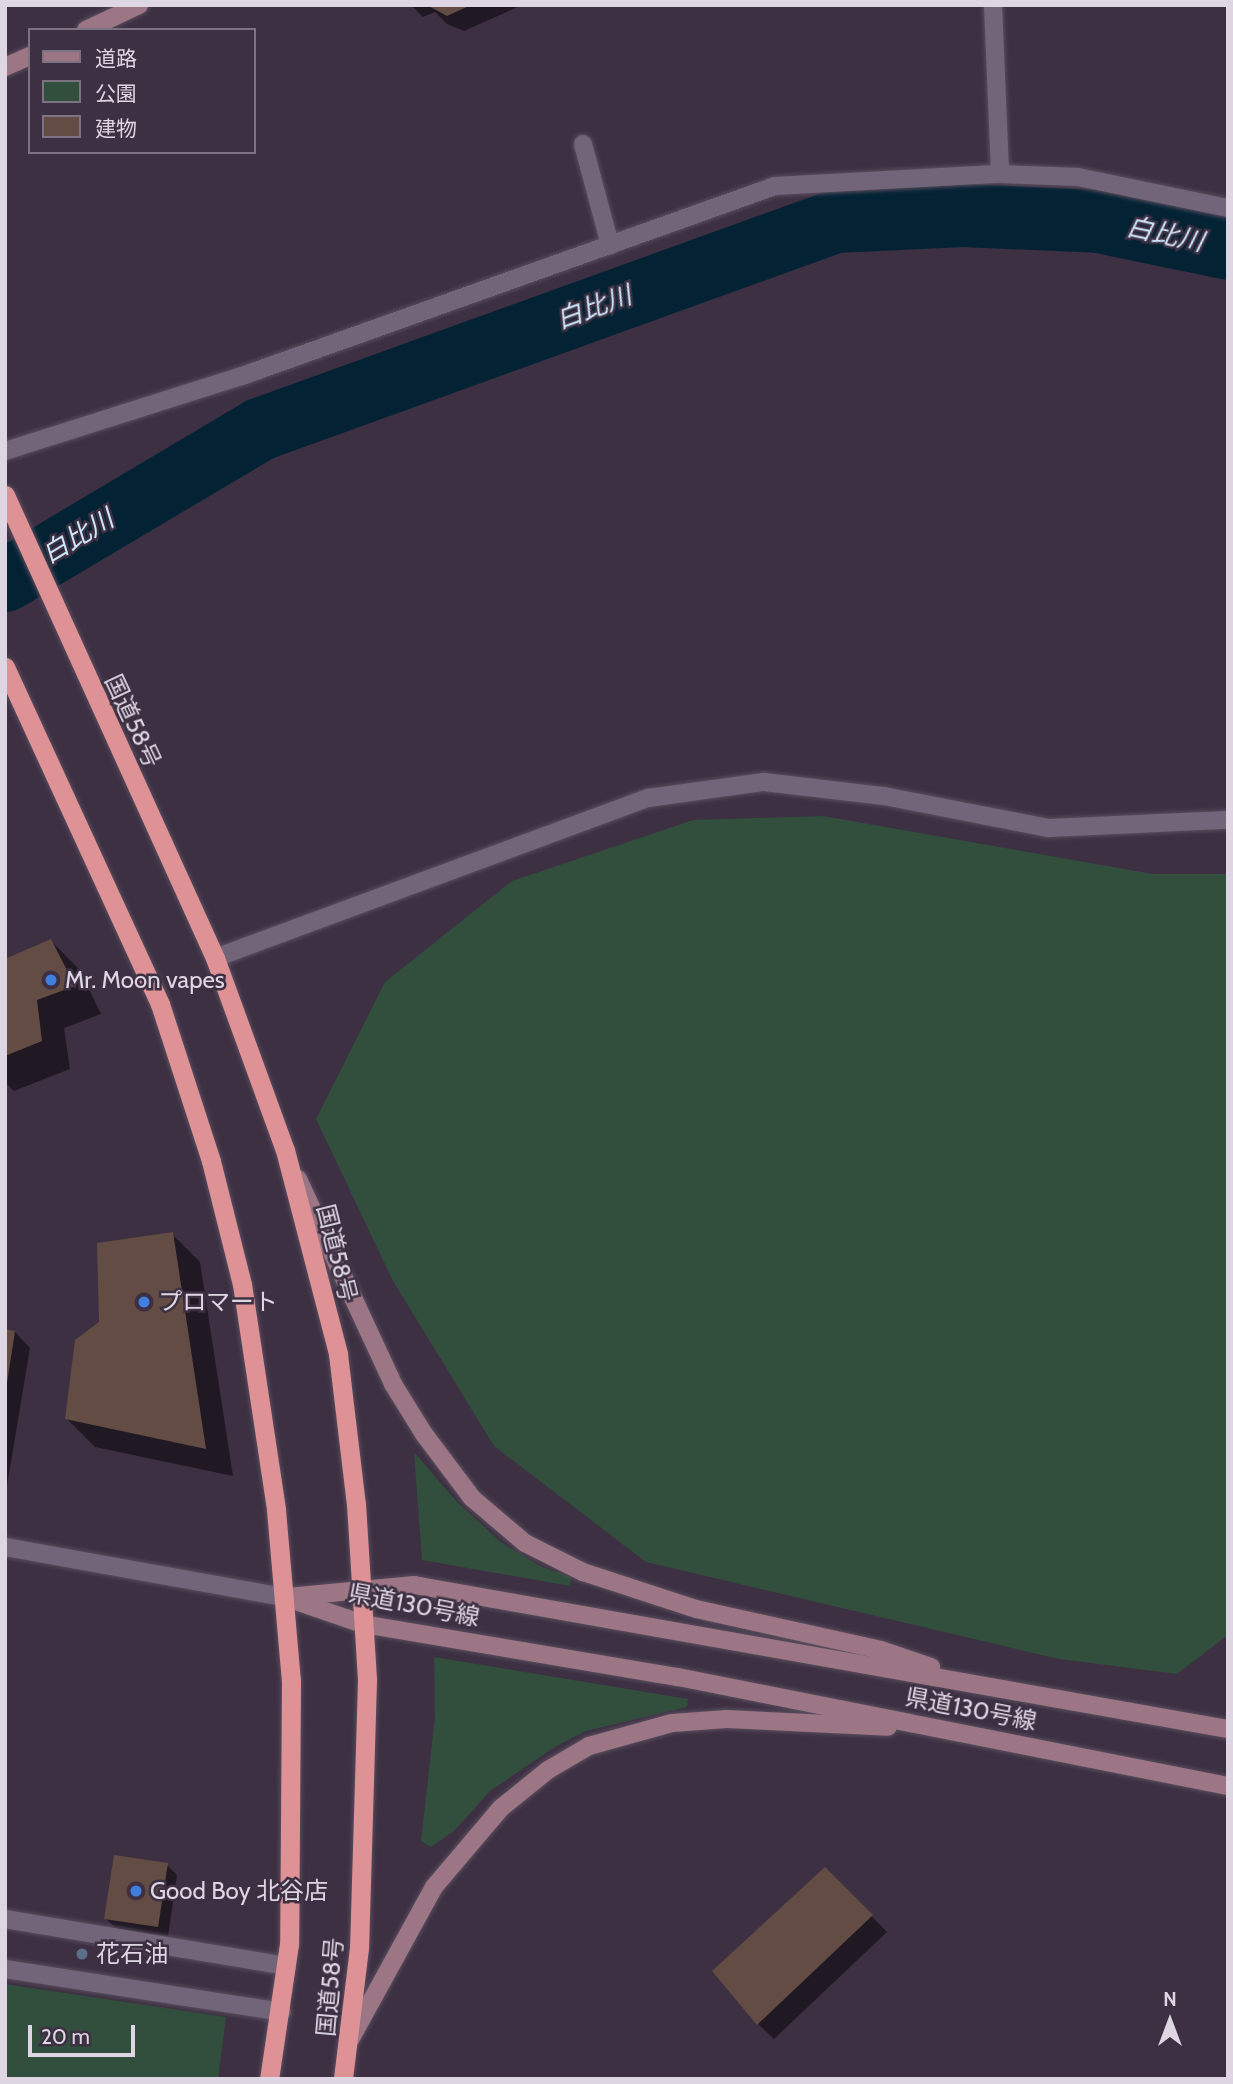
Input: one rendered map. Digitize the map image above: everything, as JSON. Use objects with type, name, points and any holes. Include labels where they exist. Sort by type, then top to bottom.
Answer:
[{"type":"highway","name":"国道58号","points":[[6,496],[215,958],[285,1150],[338,1354],[361,1587],[367,1680],[364,1796],[351,2038],[343,2079]]},
{"type":"highway","name":"国道58号","points":[[5,667],[160,1004],[211,1161],[242,1284],[284,1597],[292,1711],[287,1966],[270,2079]]},
{"type":"main road","points":[[90,28],[139,5]]},
{"type":"main road","points":[[5,67],[28,57]]},
{"type":"main road","points":[[285,1150],[393,1384],[472,1498],[525,1543],[583,1572],[696,1609],[881,1650],[984,1685]]},
{"type":"main road","name":"県道130号線","points":[[284,1597],[361,1587],[414,1585],[1228,1729]]},
{"type":"main road","name":"県道130号線","points":[[284,1597],[363,1624],[951,1730],[1228,1786]]},
{"type":"main road","points":[[351,2038],[434,1887],[501,1808],[548,1770],[589,1746],[672,1723],[727,1719],[951,1730]]},
{"type":"street","points":[[993,5],[1000,174]]},
{"type":"street","points":[[583,144],[610,245]]},
{"type":"street","points":[[5,451],[242,376],[775,186],[1000,174],[1078,177],[1228,208]]},
{"type":"street","points":[[215,958],[648,798],[712,789],[764,782],[884,796],[1049,828],[1228,820]]},
{"type":"street","points":[[5,1547],[284,1597]]},
{"type":"street","points":[[5,1919],[287,1966]]},
{"type":"street","points":[[5,1969],[282,2012]]},
{"type":"green space","points":[[823,816],[1153,874],[1228,874],[1228,1635],[1177,1674],[1059,1659],[646,1562],[494,1446],[393,1281],[316,1119],[385,982],[512,881],[693,820]]},
{"type":"green space","points":[[414,1452],[458,1503],[502,1543],[542,1567],[571,1577],[570,1586],[422,1560]]},
{"type":"green space","points":[[434,1657],[688,1699],[687,1707],[586,1731],[555,1747],[490,1791],[454,1831],[431,1847],[421,1841],[435,1717]]},
{"type":"green space","points":[[5,1984],[226,2017],[218,2079],[5,2079]]},
{"type":"building","points":[[427,5],[471,5],[447,16]]},
{"type":"building","points":[[51,939],[75,986],[37,1000],[42,1041],[5,1056],[5,959]]},
{"type":"building","points":[[173,1232],[206,1449],[65,1419],[75,1340],[99,1322],[97,1243]]},
{"type":"building","points":[[5,1329],[15,1331],[7,1383],[5,1383]]},
{"type":"building","name":"Good Boy 北谷店","points":[[114,1855],[168,1863],[158,1927],[104,1919]]},
{"type":"building","points":[[825,1867],[873,1915],[757,2025],[712,1971]]},
{"type":"waterway","name":"白比川","points":[[5,580],[259,429],[835,221],[963,215],[1098,221],[1228,248]]},
{"type":"place","name":"Mr. Moon vapes","points":[[51,980]]},
{"type":"place","name":"プロマート","points":[[144,1302]]},
{"type":"place","name":"Good Boy 北谷店","points":[[136,1891]]},
{"type":"place","name":"花石油","points":[[82,1954]]}]
